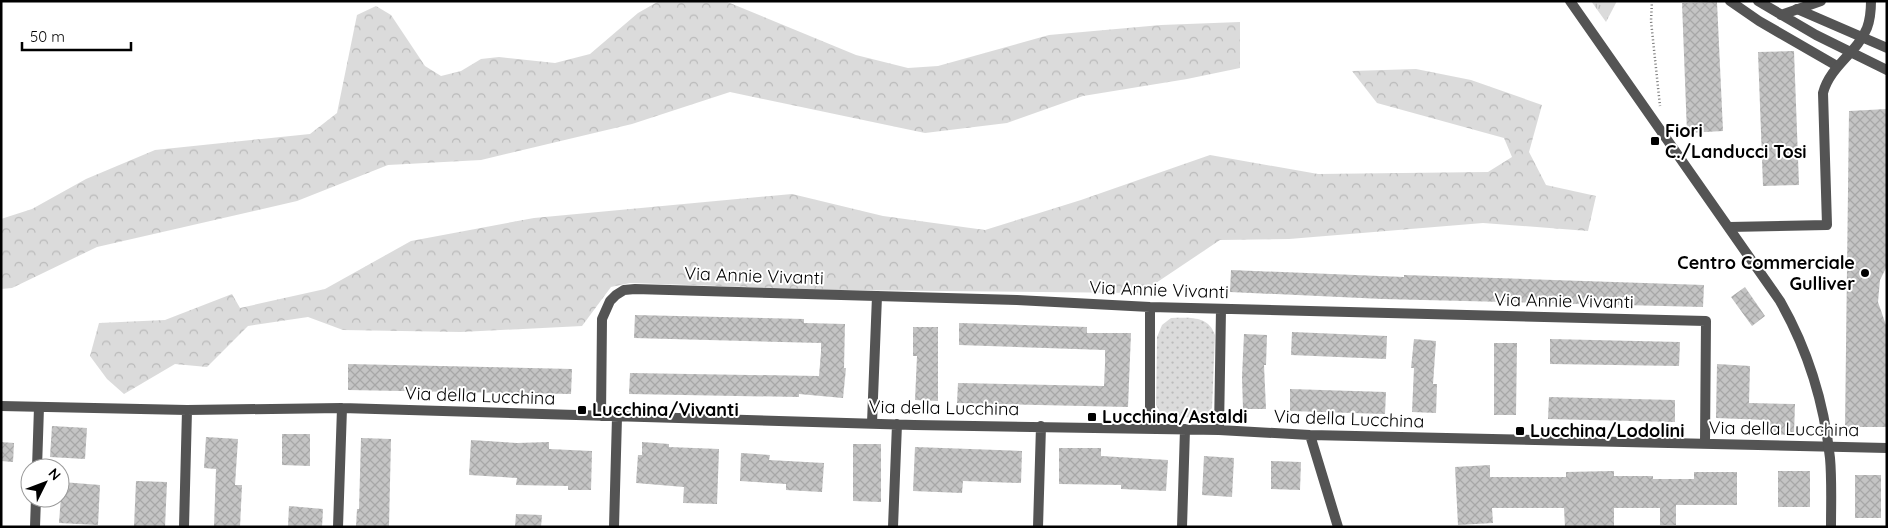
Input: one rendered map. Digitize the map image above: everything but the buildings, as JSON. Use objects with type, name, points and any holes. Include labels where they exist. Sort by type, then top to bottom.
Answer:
[{"type":"street","points":[[1570,1],[1780,301],[1799,334],[1813,374],[1829,447],[1831,527]]},
{"type":"street","points":[[1730,1],[1762,17],[1837,66]]},
{"type":"street","points":[[1758,1],[1850,52],[1887,70]]},
{"type":"street","points":[[1781,15],[1821,1]]},
{"type":"street","points":[[1729,227],[1827,225],[1822,98],[1827,81],[1837,66],[1862,37],[1869,19],[1871,1]]},
{"type":"street","points":[[1798,9],[1887,48]]},
{"type":"street","name":"Via Annie Vivanti","points":[[601,416],[602,319],[610,301],[624,290],[635,289],[1027,300],[1150,307],[1706,321],[1705,443]]},
{"type":"street","points":[[872,423],[877,296]]},
{"type":"street","points":[[1150,307],[1150,429]]},
{"type":"street","points":[[1219,430],[1221,308]]},
{"type":"street","name":"Via della Lucchina","points":[[1,406],[187,410],[342,408],[896,424],[1185,429],[1310,435],[1887,448]]},
{"type":"street","points":[[37,458],[39,407]]},
{"type":"street","points":[[338,527],[342,408]]},
{"type":"street","points":[[184,527],[187,410]]},
{"type":"street","points":[[614,527],[617,417]]},
{"type":"street","points":[[893,527],[896,424]]},
{"type":"street","points":[[1038,527],[1041,426]]},
{"type":"street","points":[[1182,527],[1185,429]]},
{"type":"street","points":[[1310,435],[1338,527]]},
{"type":"street","points":[[35,527],[36,508]]},
{"type":"path","points":[[1652,1],[1651,21],[1660,106]]},
{"type":"green space","points":[[659,1],[725,1],[856,55],[908,68],[938,66],[1049,35],[1161,25],[1240,22],[1240,68],[1187,79],[1083,96],[1007,123],[925,133],[730,92],[632,124],[481,160],[388,165],[297,201],[97,247],[12,288],[1,289],[1,219],[32,209],[86,179],[155,150],[310,134],[337,113],[357,15],[376,6],[391,15],[425,66],[441,76],[461,71],[481,59],[499,57],[555,63],[590,54],[638,13]]},
{"type":"green space","points":[[1591,1],[1617,1],[1606,22]]},
{"type":"green space","points":[[1416,69],[1471,80],[1542,105],[1529,152],[1546,185],[1596,196],[1588,231],[1483,223],[1289,239],[1220,240],[1141,293],[835,290],[630,283],[611,287],[582,326],[461,332],[343,330],[308,317],[248,326],[207,367],[175,364],[124,394],[107,379],[90,356],[99,323],[165,320],[232,294],[240,308],[325,289],[411,241],[534,218],[792,194],[883,216],[985,230],[1081,200],[1210,155],[1318,174],[1488,172],[1512,157],[1504,138],[1377,103],[1352,71]]},
{"type":"green space","points":[[1171,318],[1191,318],[1203,321],[1208,324],[1215,335],[1212,408],[1206,415],[1199,418],[1166,416],[1160,412],[1156,405],[1157,337],[1162,325]]},
{"type":"place","name":"Fiori C./Landucci Tosi","points":[[1655,141]]},
{"type":"place","name":"Centro Commerciale Gulliver","points":[[1865,273]]},
{"type":"place","name":"Lucchina/Vivanti","points":[[582,410]]},
{"type":"place","name":"Lucchina/Astaldi","points":[[1092,417]]},
{"type":"place","name":"Lucchina/Lodolini","points":[[1520,431]]}]
